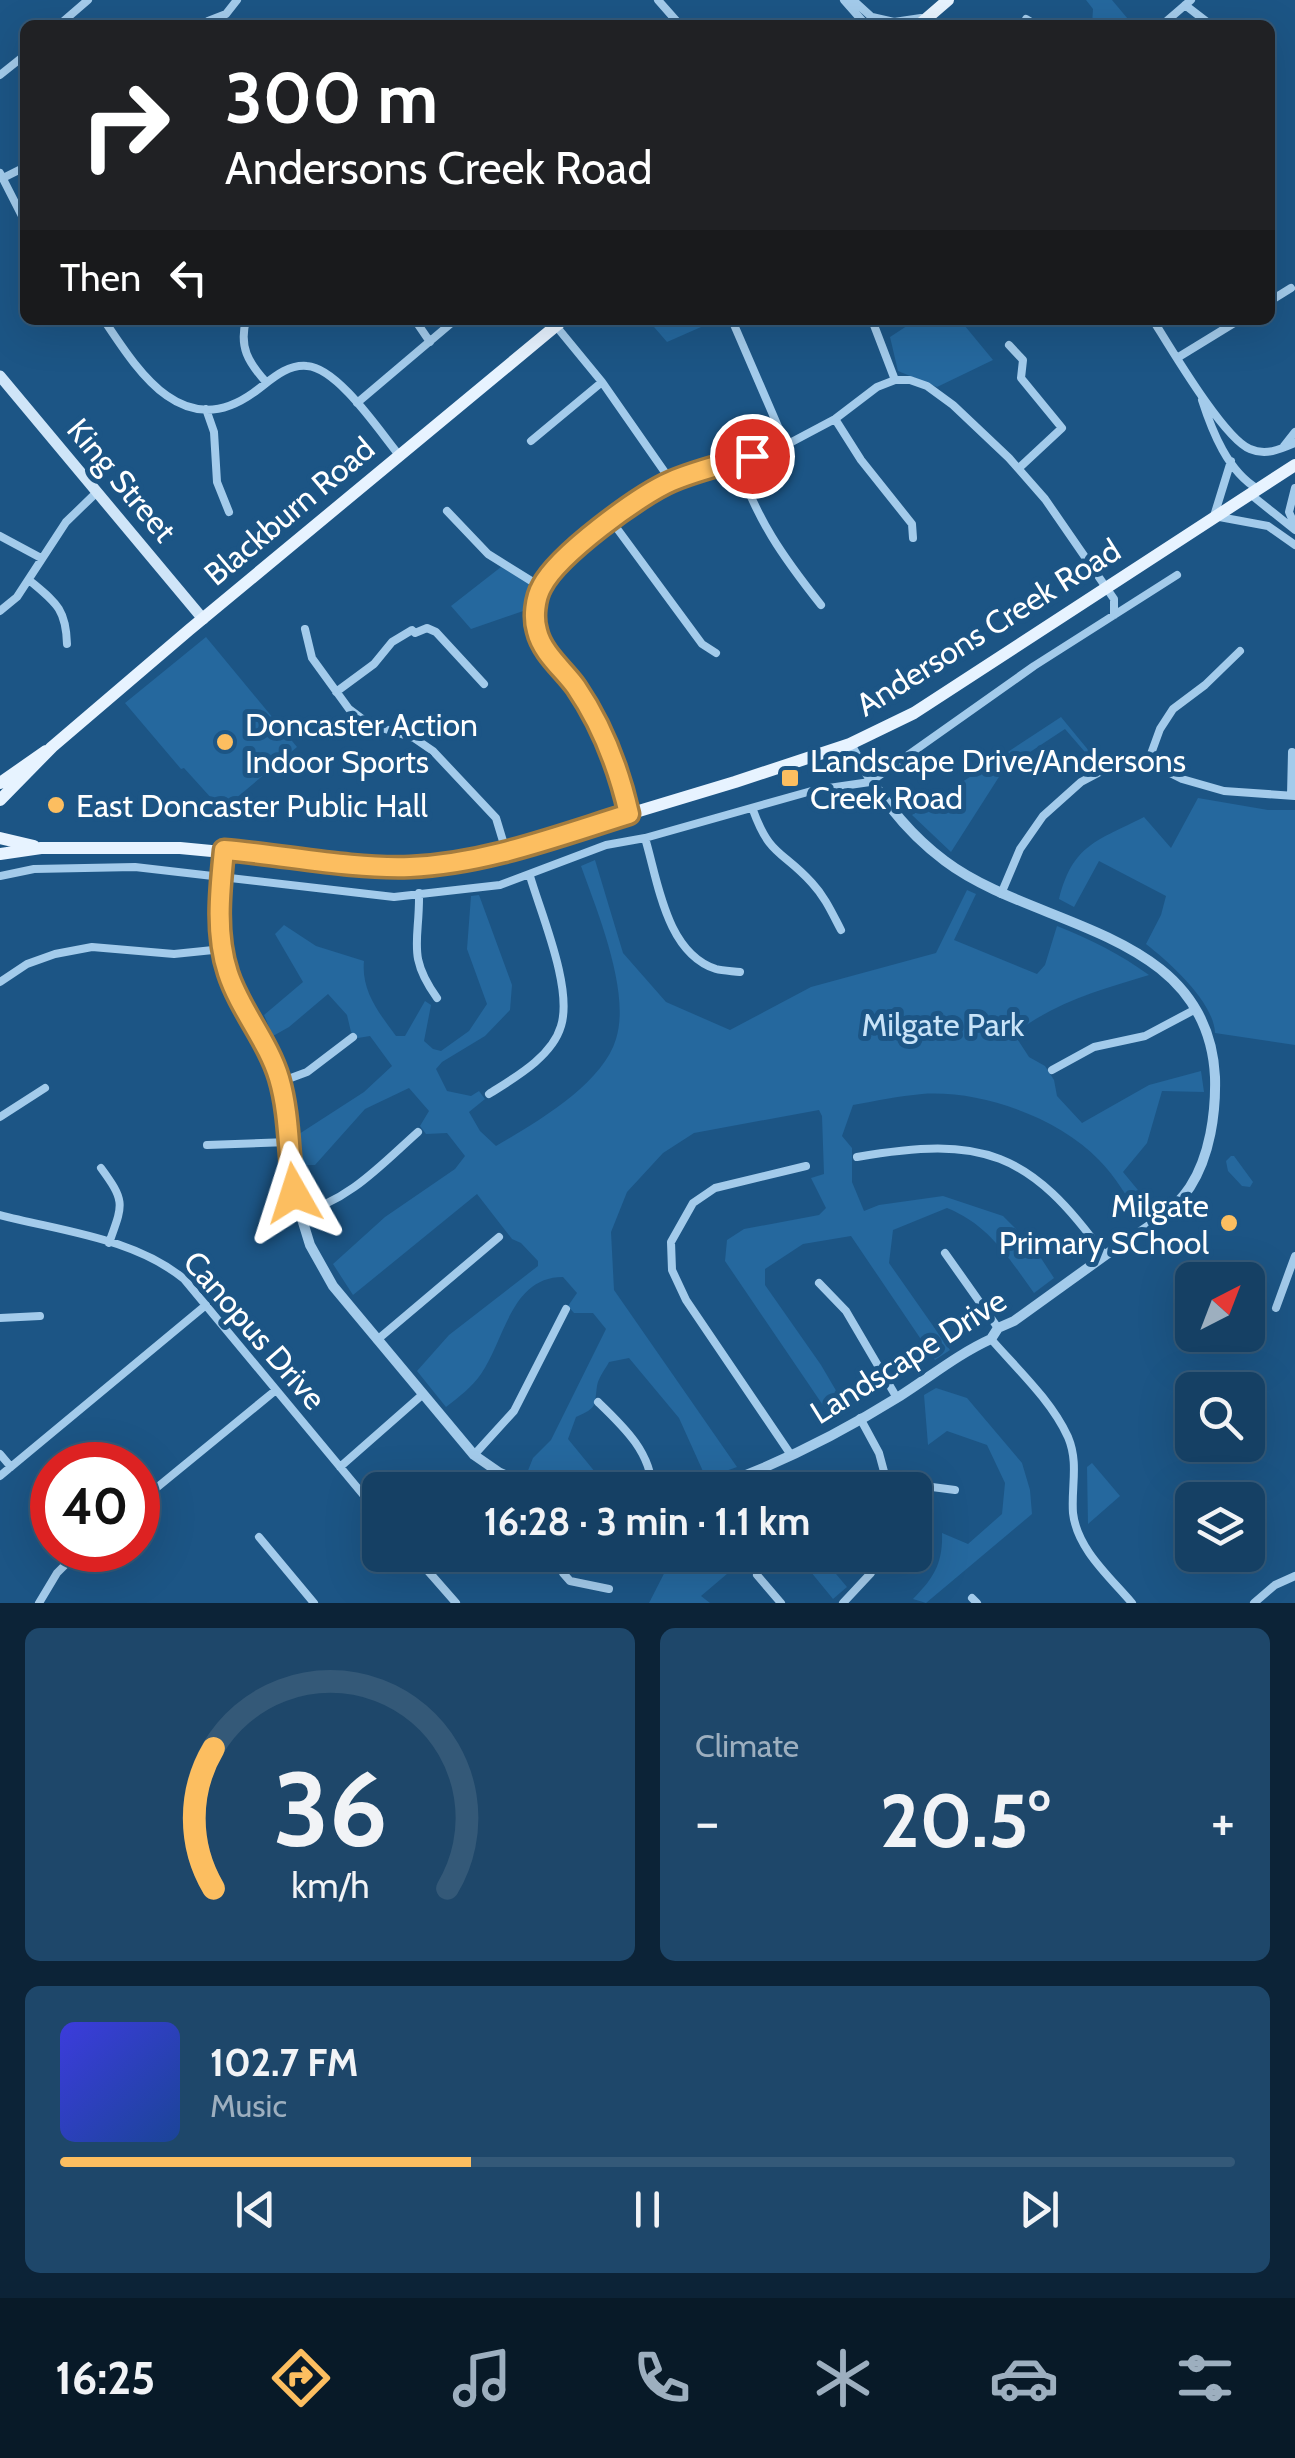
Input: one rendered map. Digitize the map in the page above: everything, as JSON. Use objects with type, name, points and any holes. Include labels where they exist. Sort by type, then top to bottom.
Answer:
[{"type":"main road","points":[[931,19],[948,0]]},
{"type":"main road","name":"Blackburn Road","points":[[0,800],[52,747],[557,325]]},
{"type":"main road","name":"King Street","points":[[0,376],[203,619]]},
{"type":"main road","name":"Andersons Creek Road","points":[[0,854],[41,848],[224,850],[410,867],[506,851],[850,744],[914,713],[1295,465]]},
{"type":"main road","name":"Blackburn Road","points":[[0,782],[52,747]]},
{"type":"main road","name":"Andersons Creek Road","points":[[0,838],[41,848]]},
{"type":"street","points":[[65,20],[88,0]]},
{"type":"street","points":[[211,20],[226,14],[237,0]]},
{"type":"street","points":[[658,0],[676,20]]},
{"type":"street","points":[[844,0],[863,20]]},
{"type":"street","points":[[1168,20],[1188,2],[1206,20]]},
{"type":"street","points":[[0,75],[20,59]]},
{"type":"street","points":[[1,175],[20,212]]},
{"type":"street","points":[[1275,298],[1291,288]]},
{"type":"street","points":[[107,325],[145,379],[164,396],[185,407],[230,406],[290,368],[308,365],[326,373],[399,456]]},
{"type":"street","points":[[245,325],[244,352],[266,382]]},
{"type":"street","points":[[419,325],[430,342]]},
{"type":"street","points":[[356,404],[450,325]]},
{"type":"street","points":[[560,325],[671,481]]},
{"type":"street","points":[[734,325],[786,445]]},
{"type":"street","points":[[874,325],[895,380]]},
{"type":"street","points":[[1156,325],[1201,395],[1242,445],[1260,452],[1295,442]]},
{"type":"street","points":[[1177,358],[1231,325]]},
{"type":"street","points":[[1010,345],[1023,360],[1021,378],[1062,428],[1019,468]]},
{"type":"street","points":[[629,814],[603,734],[577,689],[537,634],[535,616],[541,588],[610,519],[671,481],[786,445],[835,420],[878,387],[895,380],[919,382],[936,392],[1019,468],[1116,601],[1114,616]]},
{"type":"street","points":[[532,441],[602,382]]},
{"type":"street","points":[[1201,395],[1212,426],[1243,478],[1295,528]]},
{"type":"street","points":[[206,409],[214,432],[218,482],[229,512]]},
{"type":"street","points":[[835,420],[912,524],[913,538]]},
{"type":"street","points":[[1281,449],[1295,432]]},
{"type":"street","points":[[737,460],[764,529],[821,606]]},
{"type":"street","points":[[1231,461],[1214,516],[1272,528],[1295,546]]},
{"type":"street","points":[[1295,488],[1290,510],[1295,528]]},
{"type":"street","points":[[0,611],[17,597],[66,522],[96,493]]},
{"type":"street","points":[[447,511],[488,554],[541,588]]},
{"type":"street","points":[[610,519],[702,644],[716,653]]},
{"type":"street","points":[[0,536],[41,558]]},
{"type":"street","name":"Andersons Creek Road","points":[[0,876],[34,869],[135,867],[394,897],[500,884],[530,876],[606,844],[645,838],[815,790],[870,782],[1034,666],[1177,575]]},
{"type":"street","points":[[29,580],[57,604],[66,621],[67,644]]},
{"type":"street","points":[[336,692],[374,664],[392,642],[412,630],[415,633],[427,628],[436,632],[484,684]]},
{"type":"street","points":[[305,629],[312,658],[348,710],[370,724],[414,738],[434,751],[496,818],[506,851]]},
{"type":"street","points":[[1148,762],[1160,729],[1173,709],[1240,652]]},
{"type":"street","name":"Landscape Drive","points":[[750,1472],[792,1455],[897,1398],[991,1339],[998,1328],[1014,1321],[1160,1217],[1190,1187],[1210,1139],[1216,1099],[1214,1065],[1194,1010],[1164,972],[1112,938],[1000,894],[946,862],[906,826],[870,782],[850,744]]},
{"type":"street","points":[[1000,894],[1020,849],[1043,816],[1081,782],[1114,766],[1148,762],[1182,779],[1224,791],[1293,796],[1292,752]]},
{"type":"street","points":[[753,810],[763,838],[814,885],[841,930]]},
{"type":"street","points":[[645,838],[677,935],[692,953],[714,969],[740,972]]},
{"type":"street","points":[[224,850],[220,922],[228,974],[280,1082],[290,1166],[310,1245],[333,1286],[422,1396],[474,1455],[499,1472]]},
{"type":"street","points":[[489,1094],[530,1066],[561,1027],[564,1000],[530,876]]},
{"type":"street","points":[[418,893],[419,924],[414,951],[420,975],[437,998]]},
{"type":"street","points":[[0,982],[27,964],[92,947],[174,954],[223,949]]},
{"type":"street","points":[[1052,1070],[1094,1047],[1145,1036],[1194,1010]]},
{"type":"street","points":[[280,1082],[307,1072],[353,1038]]},
{"type":"street","points":[[0,1117],[45,1088]]},
{"type":"street","points":[[300,1214],[323,1208],[351,1190],[418,1132]]},
{"type":"street","points":[[207,1146],[289,1142]]},
{"type":"street","points":[[856,1157],[934,1146],[1009,1163],[1054,1192],[1105,1256]]},
{"type":"street","points":[[792,1455],[686,1300],[672,1270],[670,1242],[693,1203],[714,1188],[806,1166]]},
{"type":"street","points":[[101,1168],[120,1193],[120,1212],[109,1243]]},
{"type":"street","name":"Canopus Drive","points":[[0,1215],[109,1243],[166,1264],[206,1304],[362,1493]]},
{"type":"street","points":[[377,1340],[499,1237]]},
{"type":"street","points":[[945,1253],[998,1328]]},
{"type":"street","points":[[1276,1308],[1295,1256]]},
{"type":"street","points":[[820,1283],[846,1310],[897,1398]]},
{"type":"street","points":[[0,1476],[206,1304]]},
{"type":"street","points":[[474,1455],[514,1411],[566,1309]]},
{"type":"street","points":[[0,1318],[40,1316]]},
{"type":"street","points":[[991,1339],[1055,1414],[1069,1440],[1076,1466],[1074,1514],[1082,1540],[1132,1603]]},
{"type":"street","points":[[160,1485],[276,1390]]},
{"type":"street","points":[[340,1467],[422,1396]]},
{"type":"street","points":[[598,1402],[625,1428],[649,1472]]},
{"type":"street","points":[[860,1418],[884,1472]]},
{"type":"street","points":[[0,1454],[11,1467]]},
{"type":"street","points":[[932,1487],[954,1490]]},
{"type":"street","points":[[259,1537],[314,1603]]},
{"type":"street","points":[[39,1603],[57,1572]]},
{"type":"street","points":[[429,1572],[456,1603]]},
{"type":"street","points":[[563,1572],[570,1582],[609,1588]]},
{"type":"street","points":[[842,1603],[872,1572]]},
{"type":"street","points":[[757,1575],[781,1603]]},
{"type":"street","points":[[1254,1603],[1275,1585],[1295,1576]]},
{"type":"green space","points":[[1086,0],[1112,0],[1129,20],[1092,20],[1093,9]]},
{"type":"green space","points":[[652,325],[706,325],[667,342]]},
{"type":"green space","points":[[908,325],[964,325],[993,360],[937,387],[898,371],[890,337]]},
{"type":"green space","points":[[501,567],[534,586],[529,609],[471,629],[451,606]]},
{"type":"green space","points":[[206,637],[297,747],[222,810],[125,703]]},
{"type":"green space","points":[[1061,717],[1094,757],[1091,759],[1065,729],[1004,769],[951,852],[912,815]]},
{"type":"green space","points":[[1198,798],[1268,810],[1295,810],[1295,1045],[1215,1033],[1199,996],[1146,944],[1166,896],[1099,861],[1074,907],[1059,899],[1072,866],[1089,846],[1144,817],[1171,848]]},
{"type":"green space","name":"Milgate Park","points":[[595,860],[623,953],[666,1002],[730,1030],[811,987],[936,953],[967,890],[976,894],[954,940],[1037,974],[1045,965],[1057,926],[1127,960],[1149,975],[1062,1005],[1014,1034],[1029,1057],[1045,1066],[1054,1080],[1057,1096],[1082,1123],[1149,1085],[1201,1071],[1204,1092],[1162,1091],[1147,1143],[1123,1172],[1152,1207],[1140,1216],[1110,1173],[1082,1145],[1017,1109],[945,1094],[853,1105],[842,1136],[852,1148],[852,1182],[864,1211],[879,1205],[943,1196],[1003,1216],[1033,1246],[1054,1278],[1034,1293],[986,1233],[947,1208],[893,1230],[889,1263],[950,1350],[935,1360],[851,1236],[803,1244],[765,1269],[765,1285],[848,1411],[833,1420],[725,1261],[727,1240],[744,1229],[819,1215],[826,1208],[811,1178],[824,1174],[822,1116],[819,1110],[694,1133],[663,1153],[627,1192],[611,1232],[614,1290],[737,1467],[703,1472],[679,1418],[629,1358],[609,1362],[598,1383],[594,1406],[576,1417],[568,1439],[595,1472],[527,1472],[533,1458],[551,1440],[606,1329],[593,1313],[574,1313],[568,1306],[577,1293],[563,1277],[546,1280],[521,1298],[481,1374],[446,1407],[417,1371],[449,1335],[538,1266],[538,1261],[512,1239],[477,1194],[353,1295],[333,1264],[385,1217],[455,1169],[465,1156],[447,1133],[426,1134],[420,1126],[429,1111],[409,1088],[365,1109],[315,1165],[301,1165],[299,1134],[364,1092],[392,1066],[370,1036],[358,1038],[351,1032],[347,1015],[328,994],[273,1036],[264,1015],[303,982],[275,934],[284,925],[316,946],[364,961],[368,992],[396,1036],[405,1036],[425,1001],[431,1005],[424,1041],[441,1051],[469,1031],[487,1004],[467,949],[471,896],[479,895],[512,985],[510,1010],[485,1036],[436,1069],[447,1091],[471,1096],[479,1091],[485,1099],[469,1112],[480,1131],[496,1146],[582,1087],[609,1056],[616,1039],[616,975],[581,866]]},
{"type":"green space","points":[[1231,1156],[1253,1182],[1250,1187],[1242,1186],[1228,1171],[1226,1161]]},
{"type":"green space","points":[[936,1388],[967,1398],[1022,1463],[1032,1514],[926,1603],[913,1599],[936,1569],[942,1533],[968,1544],[1002,1514],[1005,1483],[987,1445],[947,1431],[928,1445],[924,1395]]},
{"type":"green space","points":[[1092,1463],[1120,1496],[1088,1524],[1087,1467]]},
{"type":"green space","points":[[665,1572],[729,1572],[701,1596],[710,1603],[649,1603]]},
{"type":"green space","points":[[811,1572],[834,1572],[847,1587],[833,1599]]},
{"type":"place","name":"Doncaster Action Indoor Sports","points":[[225,742]]},
{"type":"place","name":"Landscape Drive/Andersons Creek Road","points":[[790,778]]},
{"type":"place","name":"East Doncaster Public Hall","points":[[56,805]]},
{"type":"place","name":"Milgate Primary SChool","points":[[1229,1223]]},
{"type":"route","points":[[294,1193],[280,1082],[228,974],[220,922],[224,850],[410,867],[506,851],[629,814],[603,734],[577,689],[537,634],[535,616],[541,588],[610,519],[652,490],[692,473],[752,456]]}]
